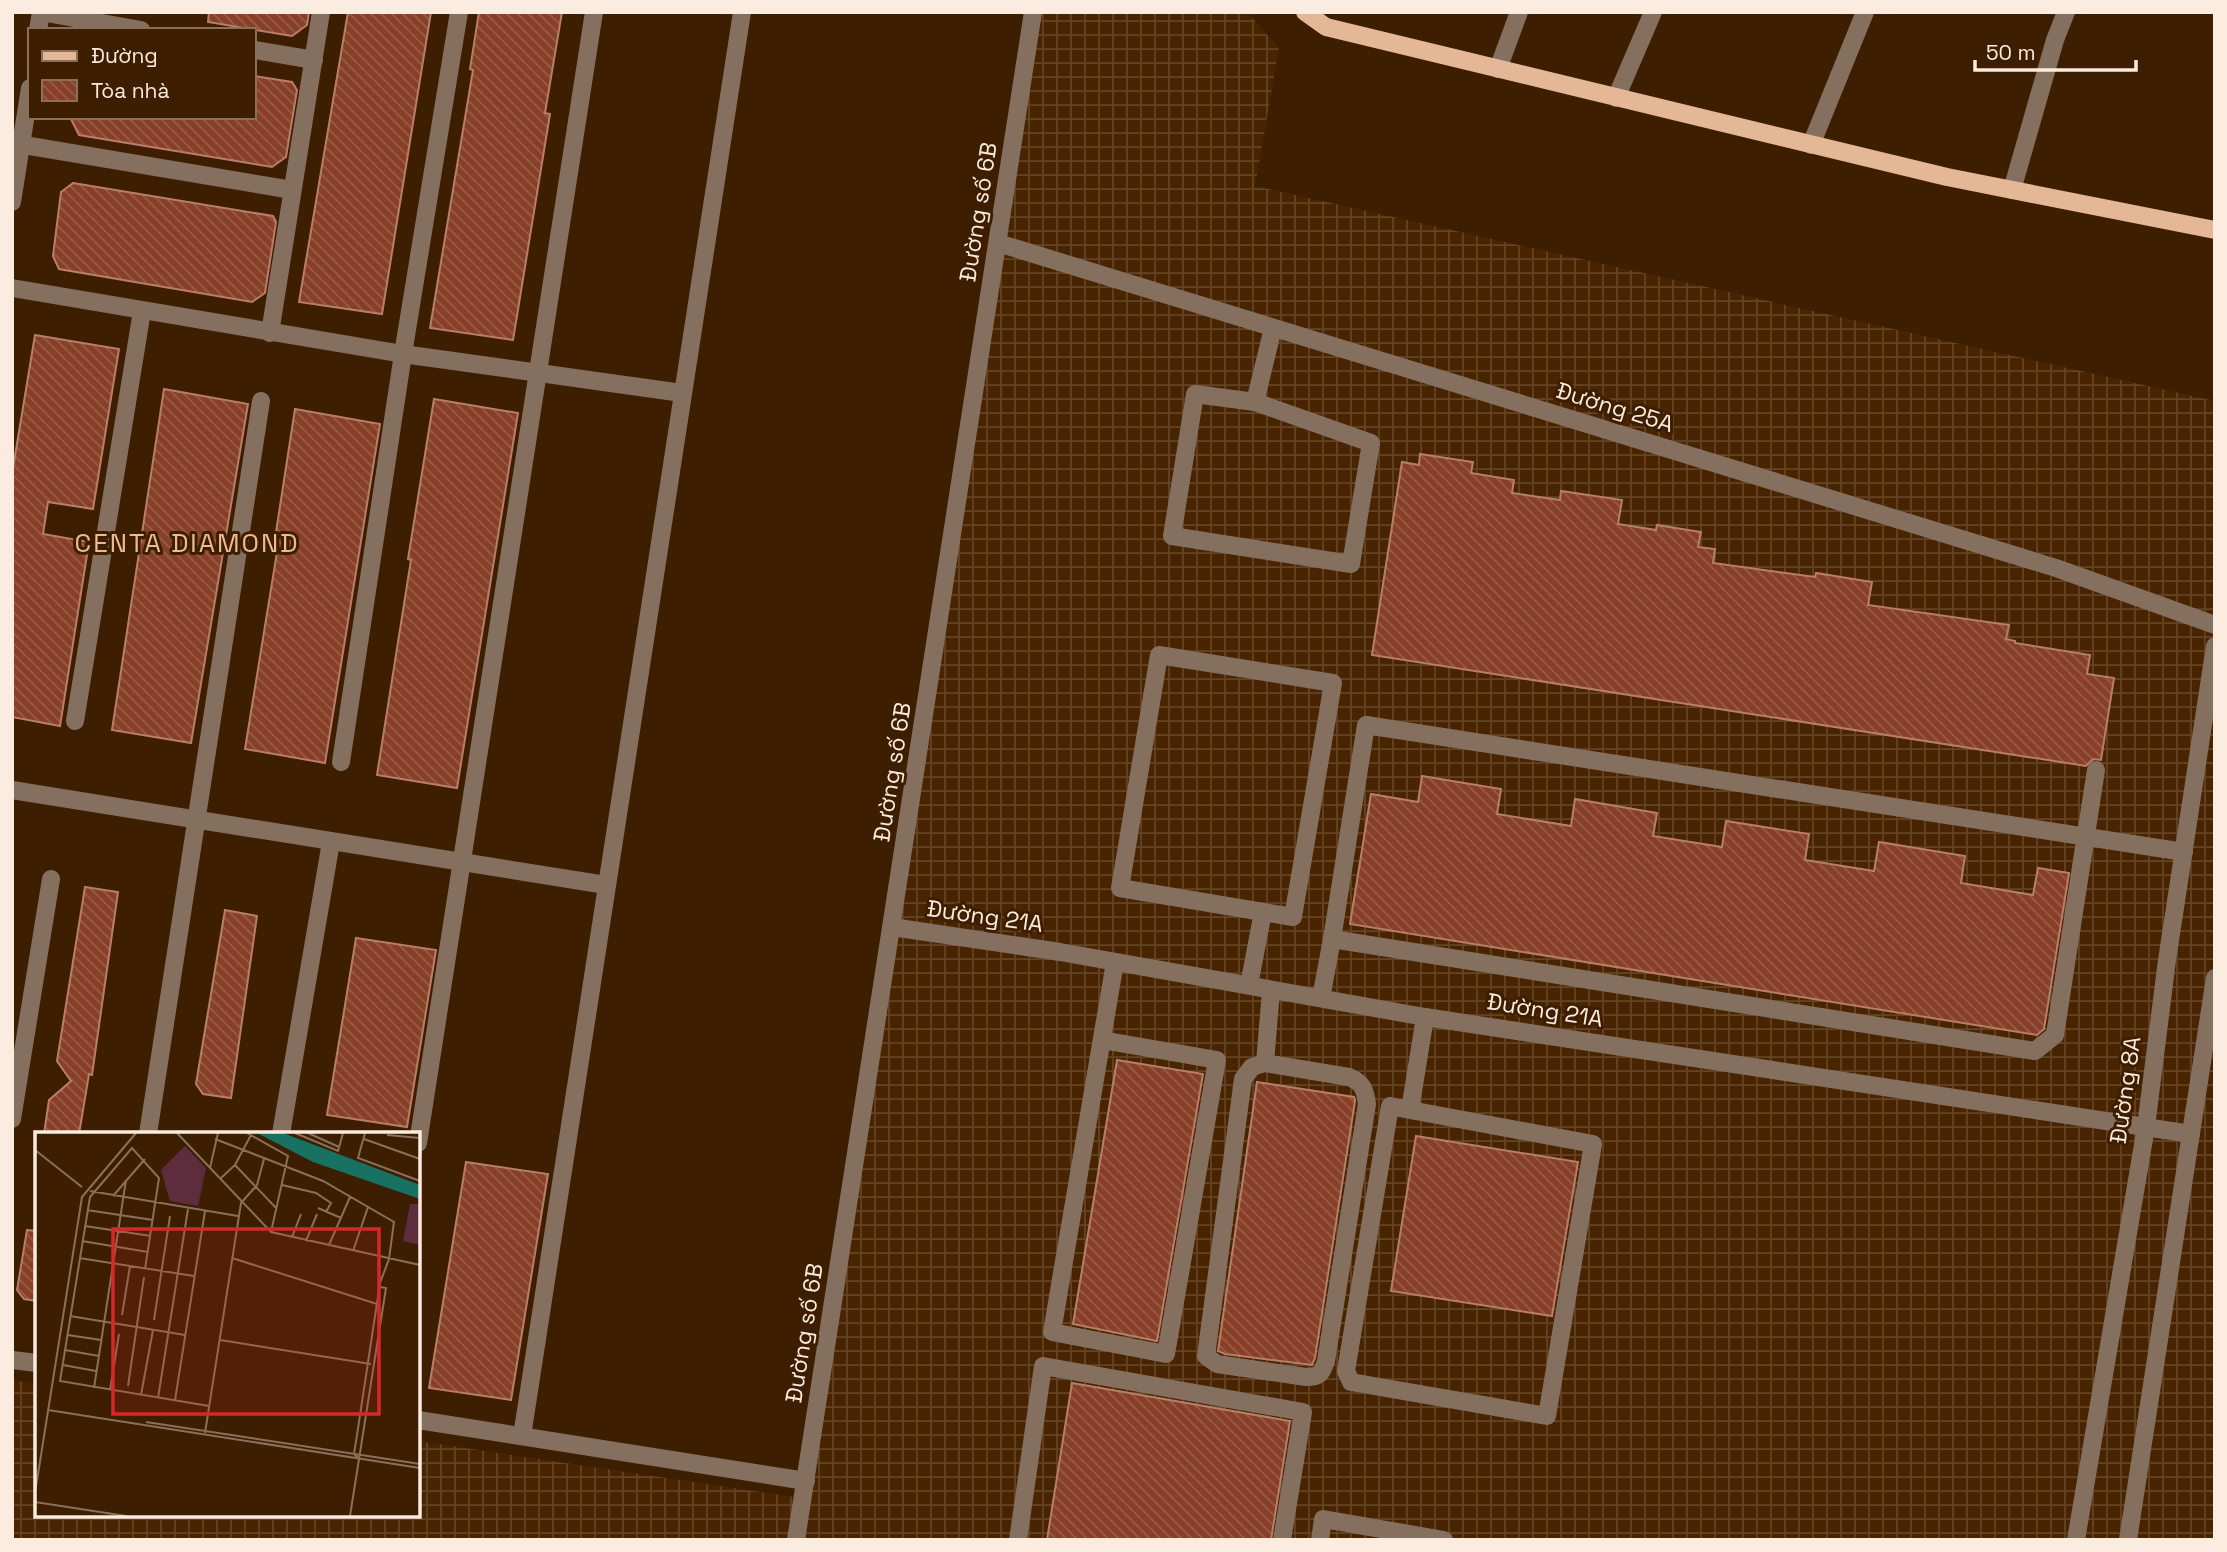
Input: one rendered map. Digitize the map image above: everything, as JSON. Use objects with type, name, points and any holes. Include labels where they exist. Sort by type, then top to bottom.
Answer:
[{"type":"main road","points":[[1305,12],[1498,69],[1811,145],[1947,177],[2215,230]]},
{"type":"street","points":[[41,12],[130,28]]},
{"type":"street","points":[[270,333],[321,12]]},
{"type":"street","points":[[341,762],[459,12]]},
{"type":"street","points":[[420,1132],[594,12]]},
{"type":"street","points":[[522,1436],[742,12]]},
{"type":"street","name":"Đường số 6B","points":[[796,1540],[1033,12]]},
{"type":"street","points":[[1498,69],[1520,12]]},
{"type":"street","points":[[1616,98],[1653,12]]},
{"type":"street","points":[[1811,145],[1865,12]]},
{"type":"street","points":[[2012,190],[2055,40],[2066,12]]},
{"type":"street","points":[[256,50],[314,60]]},
{"type":"street","points":[[12,202],[17,144],[28,97]]},
{"type":"street","points":[[17,144],[292,190]]},
{"type":"street","name":"Đường 25A","points":[[998,243],[2056,568],[2215,625]]},
{"type":"street","points":[[12,288],[403,355],[682,393]]},
{"type":"street","points":[[75,721],[142,310]]},
{"type":"street","points":[[1255,402],[1273,328]]},
{"type":"street","points":[[1195,394],[1255,402],[1371,443],[1352,564],[1171,536],[1195,394]]},
{"type":"street","points":[[148,1132],[261,401]]},
{"type":"street","name":"Đường 8A","points":[[2076,1540],[2146,1127],[2215,646]]},
{"type":"street","points":[[1159,655],[1333,683],[1293,918],[1263,912],[1120,888],[1159,655]]},
{"type":"street","points":[[1321,998],[1366,725],[2184,852]]},
{"type":"street","points":[[1332,939],[2035,1051],[2055,1035],[2096,770]]},
{"type":"street","points":[[12,790],[606,885]]},
{"type":"street","points":[[281,1132],[331,842]]},
{"type":"street","points":[[12,1119],[51,879]]},
{"type":"street","points":[[1249,985],[1263,912]]},
{"type":"street","name":"Đường 21A","points":[[892,927],[1115,962],[1425,1017],[2191,1134]]},
{"type":"street","points":[[1102,1040],[1217,1060],[1166,1354],[1052,1332],[1115,962]]},
{"type":"street","points":[[2128,1540],[2215,978]]},
{"type":"street","points":[[1265,1063],[1271,990]]},
{"type":"street","points":[[1410,1110],[1425,1017]]},
{"type":"street","points":[[1265,1063],[1349,1077],[1360,1082],[1365,1091],[1367,1104],[1326,1361],[1317,1377],[1217,1364],[1206,1356],[1243,1079],[1252,1067],[1265,1063]]},
{"type":"street","points":[[1390,1106],[1410,1110],[1594,1143],[1547,1416],[1352,1382],[1346,1371],[1390,1106]]},
{"type":"street","points":[[12,1360],[35,1363]]},
{"type":"street","points":[[1017,1540],[1043,1366],[1303,1412],[1282,1540]]},
{"type":"street","points":[[420,1420],[806,1481]]},
{"type":"street","points":[[1320,1540],[1323,1519],[1444,1540]]},
{"type":"shaded area","points":[[1041,12],[1247,12],[1279,48],[1255,186],[2215,401],[2215,1540],[12,1540],[12,1380],[35,1384],[35,1517],[420,1517],[420,1441],[807,1499]]},
{"type":"building","points":[[209,12],[309,12],[307,25],[292,36],[208,22]]},
{"type":"building","points":[[348,12],[431,12],[382,314],[299,302]]},
{"type":"building","points":[[479,12],[562,12],[545,113],[550,114],[513,340],[430,328],[473,70],[470,69]]},
{"type":"building","points":[[256,76],[292,82],[297,90],[286,157],[272,167],[79,135],[71,119],[256,119]]},
{"type":"building","points":[[73,183],[273,216],[276,222],[265,293],[252,302],[59,269],[53,256],[61,192]]},
{"type":"building","points":[[35,335],[119,349],[93,509],[48,502],[43,534],[89,542],[60,726],[12,717],[12,474]]},
{"type":"building","points":[[164,389],[248,404],[191,743],[112,730]]},
{"type":"building","points":[[434,399],[518,413],[457,788],[377,775]]},
{"type":"building","points":[[295,409],[380,424],[325,763],[245,749],[278,546],[274,545]]},
{"type":"building","points":[[1420,454],[1473,462],[1471,473],[1514,480],[1512,493],[1560,500],[1561,491],[1622,500],[1618,524],[1656,530],[1657,525],[1701,532],[1698,547],[1715,549],[1713,563],[1815,577],[1816,573],[1872,582],[1868,605],[2009,625],[2006,639],[2015,643],[2090,655],[2087,674],[2114,678],[2101,760],[2093,759],[2086,766],[1372,655],[1402,462],[1419,465]]},
{"type":"building","points":[[1422,776],[1501,789],[1497,814],[1571,826],[1575,799],[1657,813],[1653,836],[1722,847],[1726,821],[1809,834],[1805,860],[1874,871],[1879,842],[1965,856],[1961,883],[2033,895],[2038,868],[2069,873],[2044,1029],[2037,1035],[1350,924],[1371,794],[1418,802]]},
{"type":"building","points":[[85,887],[118,892],[92,1075],[89,1074],[79,1132],[44,1132],[49,1100],[71,1081],[57,1061]]},
{"type":"building","points":[[225,910],[257,916],[231,1098],[203,1094],[196,1084]]},
{"type":"building","points":[[356,938],[436,950],[407,1127],[327,1115]]},
{"type":"building","points":[[1117,1060],[1203,1074],[1157,1341],[1073,1324]]},
{"type":"building","points":[[1257,1082],[1354,1097],[1355,1101],[1312,1365],[1218,1351]]},
{"type":"building","points":[[1416,1136],[1578,1162],[1552,1316],[1391,1291]]},
{"type":"building","points":[[466,1162],[548,1174],[511,1400],[429,1388]]},
{"type":"building","points":[[27,1230],[35,1231],[35,1301],[24,1299],[17,1290]]},
{"type":"building","points":[[1072,1383],[1290,1421],[1271,1540],[1047,1540]]},
{"type":"district","name":"CENTA DIAMOND","points":[[187,543]]}]
